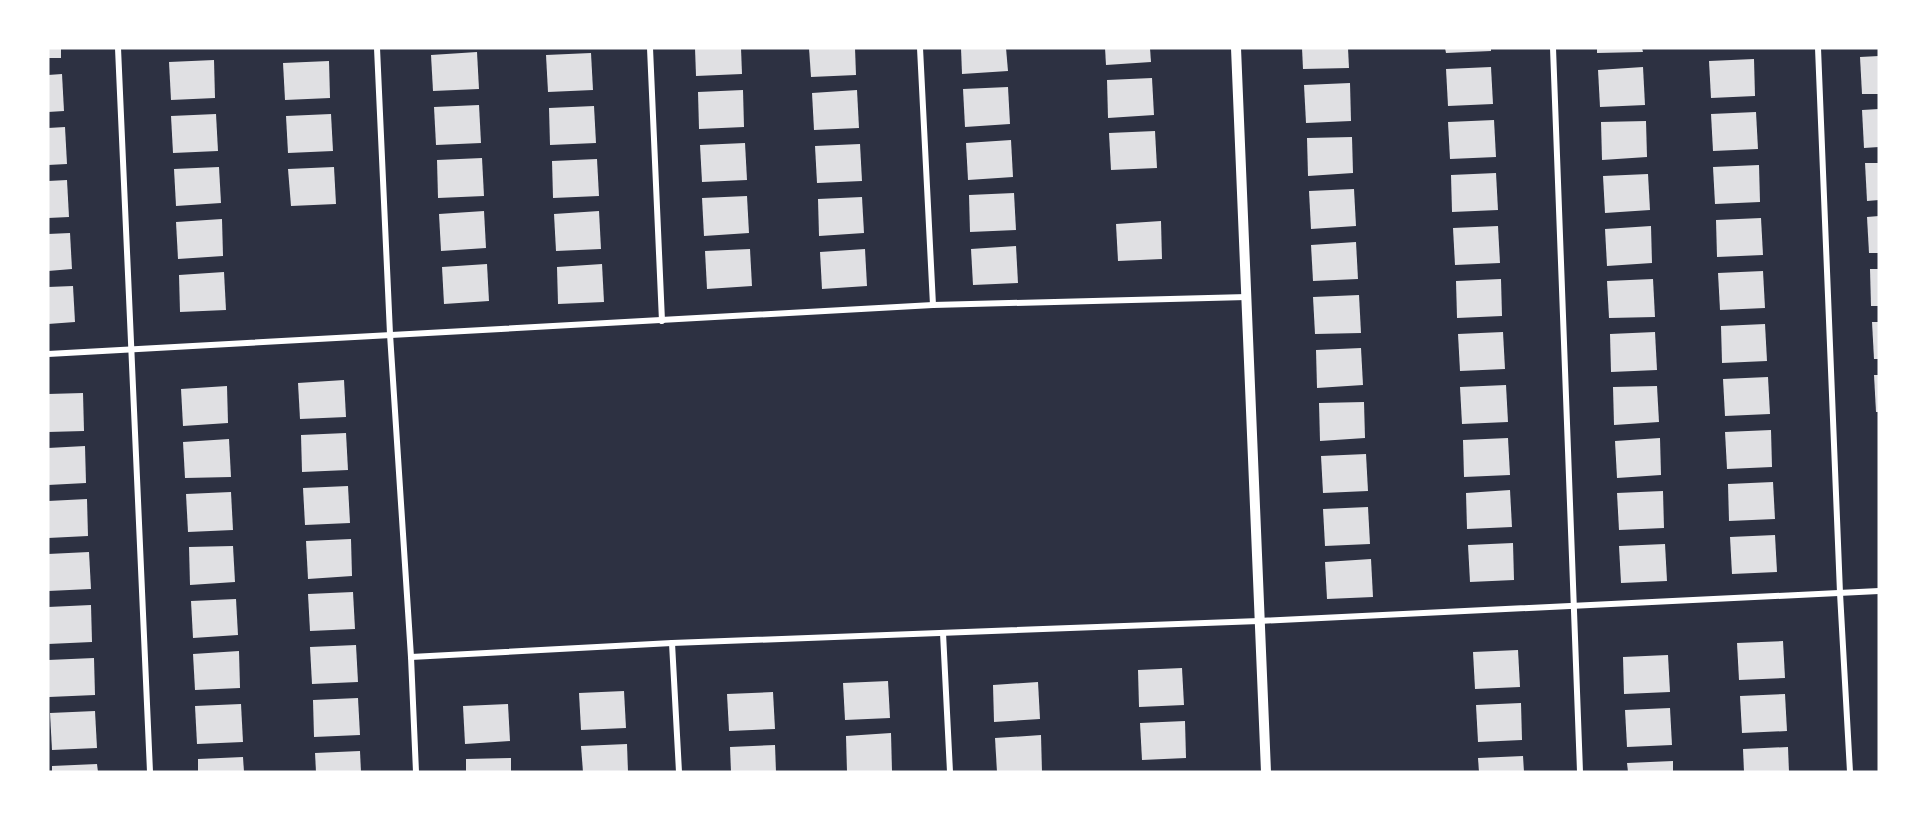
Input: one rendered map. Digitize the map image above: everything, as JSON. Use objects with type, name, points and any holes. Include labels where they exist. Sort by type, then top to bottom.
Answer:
[{"type":"street","points":[[118,48],[150,772]]},
{"type":"street","points":[[377,48],[390,334],[411,657],[416,772]]},
{"type":"street","points":[[650,48],[662,321]]},
{"type":"street","points":[[920,48],[933,305]]},
{"type":"street","points":[[1236,48],[1266,772]]},
{"type":"street","points":[[1553,48],[1580,772]]},
{"type":"street","points":[[1818,48],[1840,593],[1850,772]]},
{"type":"street","points":[[48,354],[933,305],[1247,297]]},
{"type":"street","points":[[411,657],[672,643],[1258,621],[1879,591]]},
{"type":"street","points":[[942,633],[950,772]]},
{"type":"street","points":[[672,643],[679,772]]},
{"type":"building","points":[[48,48],[61,48],[61,58],[48,58]]},
{"type":"building","points":[[695,48],[741,48],[742,74],[696,76]]},
{"type":"building","points":[[809,48],[855,48],[856,75],[811,77]]},
{"type":"building","points":[[961,48],[1006,48],[1008,71],[962,74]]},
{"type":"building","points":[[1105,48],[1150,48],[1151,62],[1106,65]]},
{"type":"building","points":[[1302,48],[1348,48],[1349,68],[1303,69]]},
{"type":"building","points":[[1445,48],[1491,48],[1491,51],[1446,53]]},
{"type":"building","points":[[1597,48],[1642,48],[1643,52],[1597,53]]},
{"type":"building","points":[[477,52],[479,89],[433,91],[431,55]]},
{"type":"building","points":[[591,53],[593,90],[548,92],[546,55]]},
{"type":"building","points":[[1879,56],[1879,94],[1862,94],[1860,57]]},
{"type":"building","points":[[1754,59],[1755,96],[1711,98],[1709,61]]},
{"type":"building","points":[[214,60],[215,98],[171,100],[169,62]]},
{"type":"building","points":[[329,61],[330,98],[285,100],[283,63]]},
{"type":"building","points":[[1491,67],[1493,104],[1448,106],[1446,69]]},
{"type":"building","points":[[1643,67],[1645,105],[1600,107],[1598,70]]},
{"type":"building","points":[[62,74],[64,111],[48,112],[48,75]]},
{"type":"building","points":[[1152,78],[1154,115],[1108,118],[1107,80]]},
{"type":"building","points":[[1350,83],[1351,121],[1306,123],[1304,85]]},
{"type":"building","points":[[1008,87],[1010,124],[965,127],[963,89]]},
{"type":"building","points":[[743,90],[744,127],[699,129],[698,92]]},
{"type":"building","points":[[857,90],[859,128],[814,130],[812,93]]},
{"type":"building","points":[[479,105],[481,143],[436,145],[434,107]]},
{"type":"building","points":[[594,106],[596,143],[550,145],[549,108]]},
{"type":"building","points":[[1879,109],[1879,147],[1864,148],[1862,110]]},
{"type":"building","points":[[1756,112],[1758,149],[1713,151],[1711,114]]},
{"type":"building","points":[[216,114],[218,151],[173,153],[171,116]]},
{"type":"building","points":[[331,114],[333,151],[288,153],[286,116]]},
{"type":"building","points":[[1494,120],[1496,157],[1450,159],[1448,122]]},
{"type":"building","points":[[1646,121],[1647,157],[1602,160],[1601,122]]},
{"type":"building","points":[[65,127],[67,164],[48,165],[48,128]]},
{"type":"building","points":[[1155,131],[1157,168],[1111,170],[1109,133]]},
{"type":"building","points":[[1352,137],[1353,173],[1308,176],[1307,138]]},
{"type":"building","points":[[1011,140],[1013,177],[968,180],[966,143]]},
{"type":"building","points":[[745,143],[747,180],[702,182],[700,145]]},
{"type":"building","points":[[860,144],[862,181],[817,183],[815,146]]},
{"type":"building","points":[[482,158],[484,196],[438,198],[437,160]]},
{"type":"building","points":[[597,159],[599,196],[553,198],[552,161]]},
{"type":"building","points":[[1865,163],[1879,163],[1879,200],[1867,201]]},
{"type":"building","points":[[1759,165],[1760,202],[1715,204],[1713,167]]},
{"type":"building","points":[[219,167],[221,203],[176,206],[174,169]]},
{"type":"building","points":[[334,167],[336,204],[291,206],[288,169]]},
{"type":"building","points":[[1496,173],[1498,210],[1452,212],[1451,175]]},
{"type":"building","points":[[1648,174],[1650,210],[1605,213],[1603,176]]},
{"type":"building","points":[[67,180],[69,217],[48,218],[48,181]]},
{"type":"building","points":[[1354,189],[1356,226],[1311,229],[1309,191]]},
{"type":"building","points":[[1014,193],[1016,230],[970,232],[969,195]]},
{"type":"building","points":[[747,196],[749,233],[704,236],[702,198]]},
{"type":"building","points":[[862,197],[864,233],[819,236],[818,199]]},
{"type":"building","points":[[484,211],[486,248],[441,251],[439,214]]},
{"type":"building","points":[[599,211],[601,249],[556,251],[554,214]]},
{"type":"building","points":[[1879,216],[1879,253],[1869,253],[1867,217]]},
{"type":"building","points":[[1761,218],[1763,255],[1717,257],[1716,220]]},
{"type":"building","points":[[222,219],[223,256],[178,259],[176,222]]},
{"type":"building","points":[[1161,221],[1162,259],[1118,261],[1116,224]]},
{"type":"building","points":[[1498,226],[1500,263],[1455,265],[1453,228]]},
{"type":"building","points":[[1651,226],[1652,263],[1607,266],[1605,229]]},
{"type":"building","points":[[70,233],[72,269],[48,271],[48,234]]},
{"type":"building","points":[[1356,242],[1358,279],[1313,281],[1311,245]]},
{"type":"building","points":[[1016,246],[1018,283],[973,285],[971,249]]},
{"type":"building","points":[[750,249],[752,286],[707,289],[705,251]]},
{"type":"building","points":[[865,249],[867,286],[822,289],[820,252]]},
{"type":"building","points":[[487,264],[489,301],[444,304],[442,267]]},
{"type":"building","points":[[602,264],[604,302],[558,304],[557,267]]},
{"type":"building","points":[[1870,269],[1879,269],[1879,306],[1871,306]]},
{"type":"building","points":[[1763,271],[1765,308],[1720,310],[1718,273]]},
{"type":"building","points":[[224,272],[226,310],[180,312],[179,275]]},
{"type":"building","points":[[1501,279],[1502,316],[1457,318],[1456,281]]},
{"type":"building","points":[[1653,279],[1655,317],[1609,318],[1607,281]]},
{"type":"building","points":[[73,286],[75,322],[48,324],[48,287]]},
{"type":"building","points":[[1359,295],[1361,333],[1315,334],[1313,297]]},
{"type":"building","points":[[1872,322],[1879,322],[1879,359],[1874,359]]},
{"type":"building","points":[[1765,324],[1767,361],[1722,363],[1721,326]]},
{"type":"building","points":[[1503,332],[1505,369],[1460,371],[1458,334]]},
{"type":"building","points":[[1655,332],[1657,370],[1611,372],[1610,334]]},
{"type":"building","points":[[1361,348],[1363,385],[1317,388],[1316,350]]},
{"type":"building","points":[[1874,375],[1879,375],[1879,412],[1876,412]]},
{"type":"building","points":[[1768,377],[1770,414],[1725,416],[1723,379]]},
{"type":"building","points":[[344,380],[346,417],[300,419],[298,383]]},
{"type":"building","points":[[1506,385],[1508,422],[1462,424],[1460,387]]},
{"type":"building","points":[[227,386],[228,423],[183,426],[181,389]]},
{"type":"building","points":[[1657,386],[1659,422],[1614,425],[1613,387]]},
{"type":"building","points":[[83,393],[84,431],[48,432],[48,394]]},
{"type":"building","points":[[1364,402],[1365,438],[1320,441],[1319,403]]},
{"type":"building","points":[[1771,430],[1772,467],[1727,469],[1725,432]]},
{"type":"building","points":[[346,433],[348,470],[302,472],[301,435]]},
{"type":"building","points":[[1508,438],[1510,475],[1464,477],[1463,440]]},
{"type":"building","points":[[1660,438],[1661,475],[1617,478],[1615,441]]},
{"type":"building","points":[[229,439],[231,477],[185,478],[183,442]]},
{"type":"building","points":[[85,446],[86,483],[48,485],[48,448]]},
{"type":"building","points":[[1366,454],[1368,491],[1323,493],[1321,456]]},
{"type":"building","points":[[1773,482],[1775,519],[1729,521],[1728,484]]},
{"type":"building","points":[[348,486],[350,523],[305,525],[303,488]]},
{"type":"building","points":[[1510,490],[1512,527],[1467,529],[1466,493]]},
{"type":"building","points":[[1663,491],[1664,528],[1619,530],[1617,493]]},
{"type":"building","points":[[231,492],[233,530],[188,532],[186,494]]},
{"type":"building","points":[[87,499],[88,536],[48,538],[48,501]]},
{"type":"building","points":[[1368,507],[1370,544],[1325,546],[1323,509]]},
{"type":"building","points":[[1775,535],[1777,572],[1732,574],[1730,537]]},
{"type":"building","points":[[351,539],[352,576],[308,579],[306,541]]},
{"type":"building","points":[[1513,543],[1514,580],[1470,582],[1468,545]]},
{"type":"building","points":[[1665,544],[1667,581],[1621,583],[1619,546]]},
{"type":"building","points":[[233,546],[235,582],[190,585],[189,547]]},
{"type":"building","points":[[89,552],[91,589],[48,591],[48,554]]},
{"type":"building","points":[[1371,559],[1373,597],[1327,599],[1325,562]]},
{"type":"building","points":[[353,592],[355,629],[310,631],[308,594]]},
{"type":"building","points":[[236,599],[238,635],[193,638],[191,601]]},
{"type":"building","points":[[91,605],[92,642],[48,644],[48,607]]},
{"type":"building","points":[[1783,641],[1785,678],[1739,680],[1737,643]]},
{"type":"building","points":[[356,645],[358,682],[312,684],[310,647]]},
{"type":"building","points":[[1518,650],[1520,687],[1475,689],[1473,652]]},
{"type":"building","points":[[239,651],[240,688],[195,690],[193,654]]},
{"type":"building","points":[[1668,655],[1670,692],[1624,694],[1623,657]]},
{"type":"building","points":[[94,658],[95,695],[49,697],[48,660]]},
{"type":"building","points":[[1182,668],[1184,705],[1139,707],[1138,670]]},
{"type":"building","points":[[888,681],[890,718],[845,720],[843,683]]},
{"type":"building","points":[[1038,682],[1040,719],[994,722],[993,685]]},
{"type":"building","points":[[624,691],[626,728],[581,730],[579,693]]},
{"type":"building","points":[[773,692],[775,729],[729,731],[727,694]]},
{"type":"building","points":[[1785,694],[1787,731],[1742,733],[1740,696]]},
{"type":"building","points":[[358,698],[360,735],[314,737],[313,700]]},
{"type":"building","points":[[1521,703],[1522,740],[1478,742],[1476,705]]},
{"type":"building","points":[[241,704],[243,742],[197,744],[195,706]]},
{"type":"building","points":[[508,704],[510,741],[465,744],[463,706]]},
{"type":"building","points":[[1670,708],[1672,745],[1627,747],[1625,710]]},
{"type":"building","points":[[95,711],[97,748],[52,750],[50,713]]},
{"type":"building","points":[[1185,721],[1186,758],[1142,760],[1140,723]]},
{"type":"building","points":[[891,733],[892,771],[847,772],[846,736]]},
{"type":"building","points":[[1041,735],[1042,772],[997,772],[995,738]]},
{"type":"building","points":[[627,744],[628,772],[583,772],[581,746]]},
{"type":"building","points":[[775,745],[776,772],[731,772],[730,747]]},
{"type":"building","points":[[1788,747],[1789,772],[1744,772],[1743,749]]},
{"type":"building","points":[[360,751],[361,772],[316,772],[315,753]]},
{"type":"building","points":[[1523,756],[1524,772],[1479,772],[1478,758]]},
{"type":"building","points":[[243,757],[244,772],[198,772],[198,759]]},
{"type":"building","points":[[511,758],[511,772],[466,772],[466,759]]},
{"type":"building","points":[[1673,761],[1673,772],[1628,772],[1627,763]]},
{"type":"building","points":[[97,764],[98,772],[52,772],[52,766]]}]
